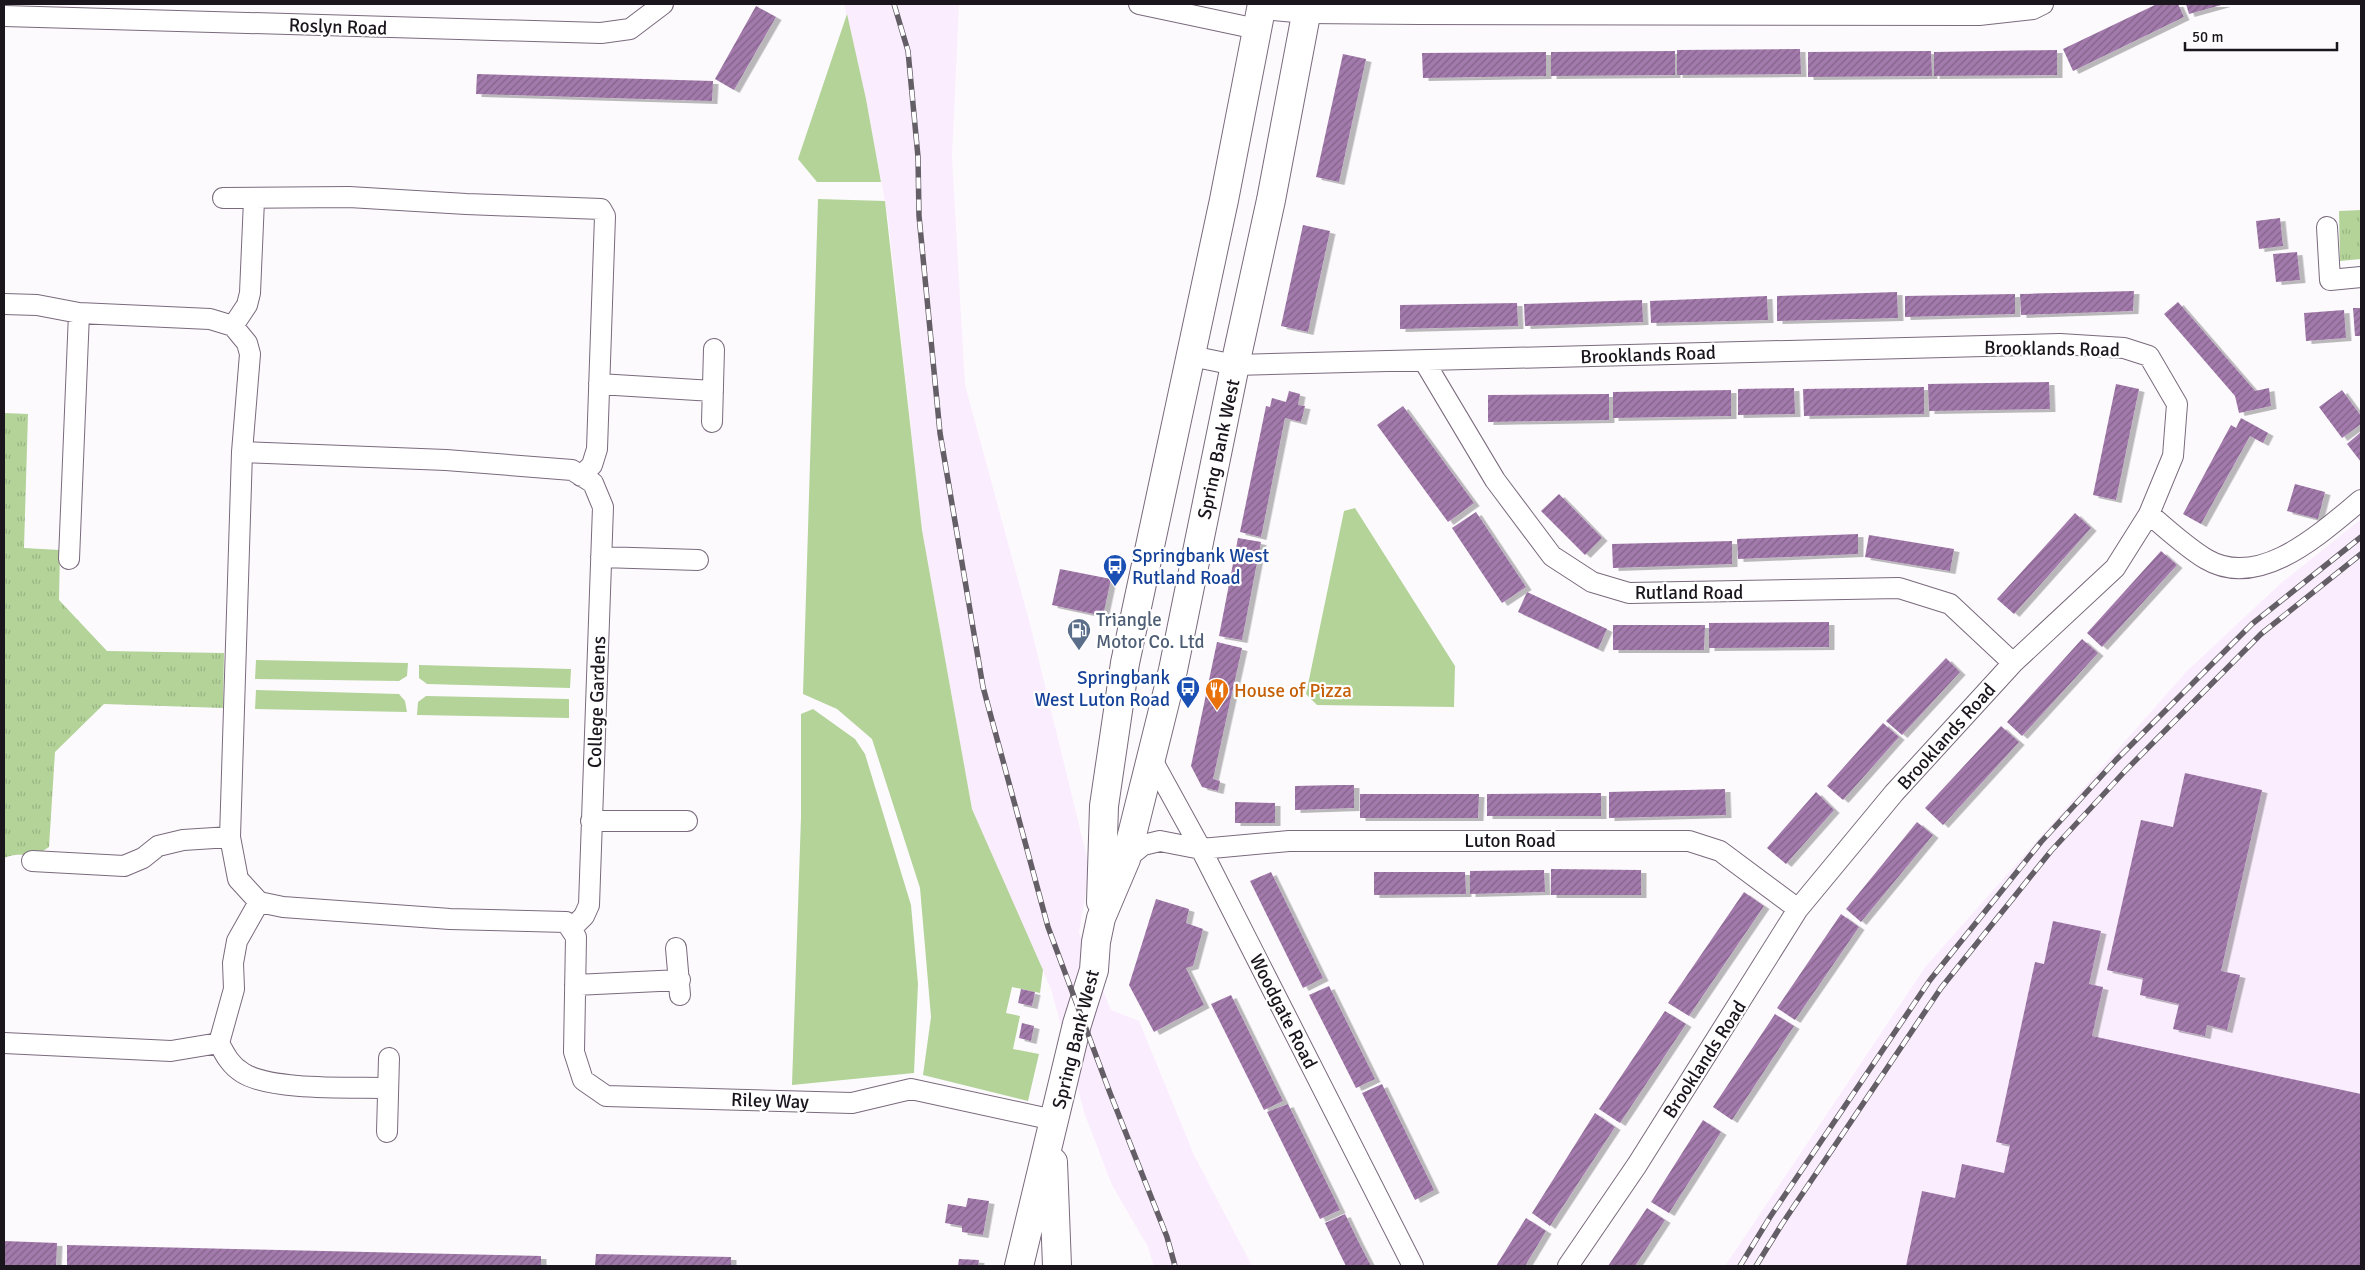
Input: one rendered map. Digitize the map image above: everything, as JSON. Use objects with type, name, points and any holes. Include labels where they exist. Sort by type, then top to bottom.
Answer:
[{"type":"street","name":"Roslyn Road","points":[[4,16],[601,33],[630,29],[663,4]]},
{"type":"street","points":[[1139,4],[1260,14],[1307,8],[1979,14],[2033,9],[2043,4]]},
{"type":"street","name":"Spring Bank West","points":[[1101,918],[1126,859],[1173,670],[1235,365],[1271,200],[1307,8]]},
{"type":"street","name":"Spring Bank West","points":[[1019,1266],[1077,1024],[1094,970],[1096,942],[1101,918],[1104,806],[1125,663],[1260,14]]},
{"type":"street","points":[[223,198],[254,200],[349,197],[601,209],[605,216],[597,450],[592,465],[581,476]]},
{"type":"street","points":[[233,326],[246,305],[250,293],[254,200]]},
{"type":"street","points":[[2327,227],[2330,280],[2361,277]]},
{"type":"street","points":[[4,304],[37,305],[79,313],[196,318],[224,322],[233,326],[247,343],[250,354],[242,452],[230,837],[238,879],[259,902],[283,907],[450,920],[566,922],[571,929]]},
{"type":"street","points":[[69,559],[79,313]]},
{"type":"street","name":"Brooklands Road","points":[[1190,356],[1235,365],[1366,360],[1424,361],[1764,350],[2050,344],[2124,348],[2149,356],[2177,404],[2173,456],[2148,514],[2114,568],[2012,663],[1894,793],[1798,909],[1637,1165],[1568,1266]]},
{"type":"street","points":[[712,422],[714,350]]},
{"type":"street","name":"Rutland Road","points":[[1424,361],[1495,480],[1552,556],[1592,582],[1630,593],[1899,588],[1950,604],[2012,663]]},
{"type":"street","points":[[599,384],[713,391]]},
{"type":"street","name":"College Gardens","points":[[242,452],[446,460],[572,470],[593,483],[603,507],[589,905],[584,916],[571,929]]},
{"type":"street","points":[[2148,514],[2207,560],[2237,570],[2253,568],[2278,560],[2318,535],[2361,500]]},
{"type":"street","points":[[601,557],[698,560]]},
{"type":"street","name":"Woodgate Road","points":[[1151,758],[1201,848],[1413,1266]]},
{"type":"street","points":[[591,821],[687,821]]},
{"type":"street","points":[[32,861],[124,866],[143,858],[158,846],[183,840],[230,837]]},
{"type":"street","name":"Luton Road","points":[[1126,859],[1143,846],[1160,841],[1201,848],[1289,841],[1689,841],[1720,851],[1798,909]]},
{"type":"street","points":[[259,902],[237,941],[233,963],[234,989],[219,1043],[227,1059],[242,1072],[263,1082],[388,1088]]},
{"type":"street","name":"Riley Way","points":[[571,929],[576,936],[574,1052],[583,1080],[606,1096],[852,1102],[911,1089],[1053,1125]]},
{"type":"street","points":[[575,985],[680,987],[676,948]]},
{"type":"street","points":[[4,1043],[171,1051],[219,1043]]},
{"type":"street","points":[[387,1132],[390,1058]]},
{"type":"street","name":"Spring Bank West","points":[[1053,1125],[1057,1266]]},
{"type":"shaded area","points":[[844,4],[959,4],[952,157],[965,385],[1030,624],[1090,870],[1079,932],[1111,1010],[1139,1021],[1194,1155],[1252,1266],[1154,1266],[1148,1247],[1112,1185],[1085,1115],[1051,989],[972,809],[922,530],[888,218],[866,99]]},
{"type":"shaded area","points":[[2361,519],[2361,1266],[1725,1266],[1926,966],[2187,671],[2280,584]]},
{"type":"green space","points":[[847,14],[866,99],[881,182],[817,182],[798,159]]},
{"type":"green space","points":[[818,199],[885,201],[922,530],[972,809],[1043,970],[1040,993],[1012,987],[1006,1013],[1020,1016],[1013,1049],[1039,1054],[1028,1101],[923,1075],[931,1017],[920,888],[872,739],[837,709],[803,694]]},
{"type":"green space","points":[[2361,210],[2361,259],[2340,261],[2339,211]]},
{"type":"green space","points":[[4,413],[28,414],[24,548],[60,550],[59,600],[107,651],[224,653],[223,708],[104,704],[55,752],[49,847],[37,854],[16,855],[4,858]]},
{"type":"green space","points":[[1355,508],[1455,666],[1454,707],[1317,705],[1306,694],[1344,511]]},
{"type":"green space","points":[[256,660],[408,663],[407,676],[399,681],[255,679]]},
{"type":"green space","points":[[419,665],[571,669],[570,688],[427,684],[419,678]]},
{"type":"green space","points":[[256,690],[399,694],[405,701],[407,712],[255,709]]},
{"type":"green space","points":[[426,696],[569,699],[569,718],[417,715],[418,702]]},
{"type":"green space","points":[[813,709],[855,739],[865,754],[911,905],[918,984],[914,1073],[792,1085],[801,817],[801,714]]},
{"type":"building","points":[[2157,4],[2178,4],[2184,17],[2073,71],[2063,49]]},
{"type":"building","points":[[2186,4],[2225,4],[2189,14]]},
{"type":"building","points":[[756,6],[776,17],[734,90],[715,79]]},
{"type":"building","points":[[1800,49],[1801,74],[1677,75],[1677,50]]},
{"type":"building","points":[[2057,50],[2057,75],[1934,76],[1934,52]]},
{"type":"building","points":[[1675,51],[1675,75],[1551,76],[1551,52]]},
{"type":"building","points":[[1931,51],[1932,76],[1808,77],[1808,52]]},
{"type":"building","points":[[1546,52],[1546,76],[1423,78],[1422,53]]},
{"type":"building","points":[[1343,54],[1366,59],[1339,182],[1316,177]]},
{"type":"building","points":[[477,74],[713,81],[712,101],[476,94]]},
{"type":"building","points":[[2280,218],[2283,246],[2259,249],[2256,221]]},
{"type":"building","points":[[1303,225],[1330,231],[1308,332],[1281,326]]},
{"type":"building","points":[[2297,252],[2300,280],[2276,282],[2273,254]]},
{"type":"building","points":[[2134,291],[2133,311],[2021,315],[2020,294]]},
{"type":"building","points":[[1897,292],[1898,318],[1777,321],[1777,296]]},
{"type":"building","points":[[2015,294],[2015,314],[1905,317],[1905,296]]},
{"type":"building","points":[[1767,296],[1768,320],[1651,323],[1650,301]]},
{"type":"building","points":[[1642,300],[1643,322],[1525,326],[1524,304]]},
{"type":"building","points":[[2178,302],[2255,391],[2269,388],[2271,406],[2239,413],[2235,396],[2164,314]]},
{"type":"building","points":[[1517,303],[1518,326],[1400,329],[1400,305]]},
{"type":"building","points":[[2353,308],[2361,308],[2361,336],[2355,336]]},
{"type":"building","points":[[2344,310],[2346,338],[2306,341],[2304,313]]},
{"type":"building","points":[[2049,382],[2050,409],[1929,411],[1928,384]]},
{"type":"building","points":[[2116,384],[2139,389],[2116,500],[2093,495]]},
{"type":"building","points":[[1924,387],[1924,414],[1804,416],[1803,389]]},
{"type":"building","points":[[1794,388],[1795,414],[1738,415],[1738,389]]},
{"type":"building","points":[[1731,390],[1731,416],[1613,418],[1613,392]]},
{"type":"building","points":[[2342,390],[2361,416],[2361,424],[2342,438],[2319,407]]},
{"type":"building","points":[[1289,391],[1300,394],[1298,405],[1305,406],[1301,422],[1285,418],[1261,537],[1240,532],[1266,406],[1270,407],[1272,398],[1286,402]]},
{"type":"building","points":[[1609,394],[1609,420],[1488,422],[1488,395]]},
{"type":"building","points":[[1403,406],[1474,503],[1448,522],[1377,425]]},
{"type":"building","points":[[2241,418],[2268,433],[2263,443],[2250,436],[2201,524],[2183,514],[2231,425],[2236,428]]},
{"type":"building","points":[[2361,432],[2361,462],[2347,444]]},
{"type":"building","points":[[2295,484],[2325,492],[2318,519],[2287,511]]},
{"type":"building","points":[[1559,494],[1602,538],[1585,555],[1541,511]]},
{"type":"building","points":[[1476,512],[1526,587],[1502,603],[1452,528]]},
{"type":"building","points":[[2075,513],[2091,528],[2014,614],[1997,599]]},
{"type":"building","points":[[1858,534],[1858,554],[1738,559],[1737,539]]},
{"type":"building","points":[[1869,535],[1954,549],[1950,571],[1865,557]]},
{"type":"building","points":[[1238,538],[1261,542],[1242,640],[1219,636]]},
{"type":"building","points":[[1732,541],[1732,564],[1613,568],[1612,544]]},
{"type":"building","points":[[2161,551],[2177,565],[2102,647],[2087,633]]},
{"type":"building","points":[[1060,569],[1111,579],[1103,616],[1052,605]]},
{"type":"building","points":[[1527,592],[1607,629],[1598,649],[1518,612]]},
{"type":"building","points":[[1829,622],[1829,647],[1709,648],[1709,623]]},
{"type":"building","points":[[1613,625],[1705,625],[1704,650],[1613,650]]},
{"type":"building","points":[[2082,639],[2098,653],[2022,736],[2007,722]]},
{"type":"building","points":[[1217,642],[1242,648],[1213,779],[1220,781],[1218,791],[1202,787],[1191,766]]},
{"type":"building","points":[[1946,658],[1960,672],[1902,735],[1886,721]]},
{"type":"building","points":[[1883,723],[1899,737],[1843,800],[1827,786]]},
{"type":"building","points":[[2001,726],[2019,742],[1943,825],[1925,808]]},
{"type":"building","points":[[2185,773],[2262,790],[2221,971],[2240,975],[2227,1030],[2207,1025],[2205,1036],[2173,1029],[2179,1004],[2140,995],[2143,978],[2107,970],[2141,820],[2173,827]]},
{"type":"building","points":[[1354,785],[1354,808],[1295,810],[1295,786]]},
{"type":"building","points":[[1725,789],[1726,815],[1609,818],[1609,792]]},
{"type":"building","points":[[1816,792],[1834,810],[1786,864],[1767,848]]},
{"type":"building","points":[[1601,793],[1601,816],[1487,816],[1487,794]]},
{"type":"building","points":[[1360,794],[1479,794],[1478,818],[1360,818]]},
{"type":"building","points":[[1235,802],[1275,803],[1275,823],[1235,823]]},
{"type":"building","points":[[1917,822],[1933,835],[1861,922],[1846,909]]},
{"type":"building","points":[[1551,869],[1641,870],[1641,895],[1551,895]]},
{"type":"building","points":[[1544,870],[1545,892],[1470,894],[1470,871]]},
{"type":"building","points":[[1271,872],[1323,978],[1303,988],[1250,881]]},
{"type":"building","points":[[1374,872],[1465,872],[1466,894],[1374,895]]},
{"type":"building","points":[[1744,892],[1764,906],[1689,1016],[1668,1003]]},
{"type":"building","points":[[1156,899],[1189,909],[1186,923],[1203,929],[1193,966],[1186,968],[1204,1005],[1154,1032],[1129,985]]},
{"type":"building","points":[[1841,914],[1859,927],[1795,1020],[1777,1008]]},
{"type":"building","points":[[2053,921],[2101,931],[2089,984],[2103,987],[2092,1036],[2361,1094],[2361,1266],[1906,1266],[1922,1191],[1955,1198],[1962,1164],[2004,1173],[2010,1145],[1996,1142],[2035,962],[2044,964]]},
{"type":"building","points":[[1329,986],[1375,1079],[1356,1088],[1309,995]]},
{"type":"building","points":[[1021,989],[1035,992],[1032,1006],[1018,1003]]},
{"type":"building","points":[[1231,995],[1283,1101],[1264,1110],[1211,1004]]},
{"type":"building","points":[[1665,1011],[1686,1024],[1620,1123],[1599,1109]]},
{"type":"building","points":[[1775,1014],[1794,1026],[1732,1120],[1713,1107]]},
{"type":"building","points":[[1022,1023],[1034,1026],[1031,1041],[1019,1038]]},
{"type":"building","points":[[1382,1084],[1434,1190],[1415,1200],[1362,1093]]},
{"type":"building","points":[[1288,1104],[1340,1210],[1320,1219],[1267,1112]]},
{"type":"building","points":[[1595,1113],[1615,1127],[1550,1226],[1532,1213]]},
{"type":"building","points":[[1703,1120],[1721,1132],[1669,1213],[1651,1202]]},
{"type":"building","points":[[968,1198],[989,1201],[983,1235],[962,1232],[962,1226],[945,1223],[948,1204],[966,1207]]},
{"type":"building","points":[[1647,1208],[1665,1220],[1635,1266],[1608,1266]]},
{"type":"building","points":[[1345,1214],[1371,1266],[1346,1266],[1325,1223]]},
{"type":"building","points":[[1526,1218],[1546,1231],[1525,1266],[1496,1266]]},
{"type":"building","points":[[4,1241],[57,1243],[56,1266],[4,1266]]},
{"type":"building","points":[[67,1245],[541,1256],[541,1266],[67,1266]]},
{"type":"building","points":[[596,1254],[731,1257],[731,1266],[595,1266]]},
{"type":"building","points":[[959,1259],[979,1260],[978,1266],[958,1266]]},
{"type":"railway","points":[[894,4],[908,51],[918,157],[919,216],[940,433],[983,687],[1048,927],[1110,1093],[1167,1237],[1175,1266]]},
{"type":"railway","points":[[1740,1266],[1770,1217],[1930,980],[2041,842],[2116,760],[2252,624],[2361,537]]},
{"type":"railway","points":[[1756,1266],[1782,1224],[1941,988],[2051,851],[2126,770],[2261,634],[2361,554]]},
{"type":"place","name":"Springbank West Rutland Road","points":[[1115,587]]},
{"type":"place","name":"Triangle Motor Co. Ltd","points":[[1079,651]]},
{"type":"place","name":"Springbank West Luton Road","points":[[1188,709]]},
{"type":"place","name":"House of Pizza","points":[[1217,711]]}]
